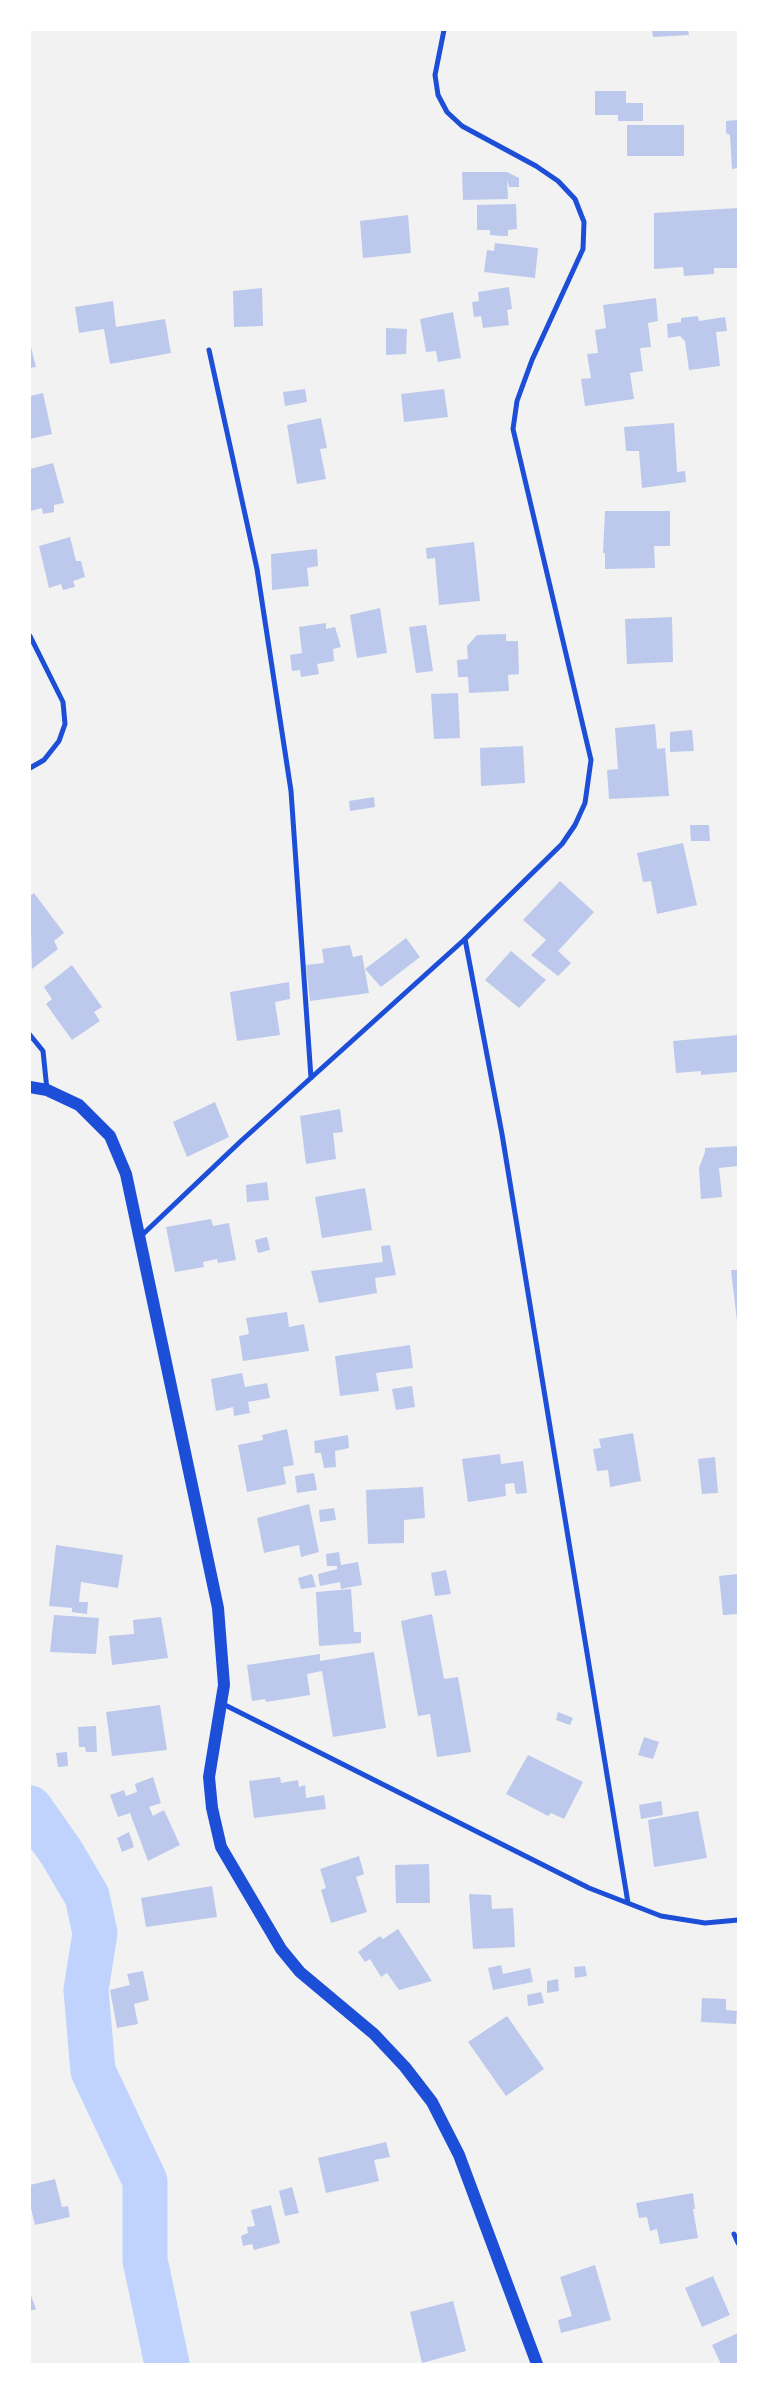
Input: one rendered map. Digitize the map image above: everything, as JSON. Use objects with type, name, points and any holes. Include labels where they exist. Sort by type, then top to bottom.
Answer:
[{"type":"main road","points":[[30,1088],[47,1090],[79,1105],[110,1136],[126,1174],[141,1236],[218,1608],[224,1685],[209,1777],[212,1808],[221,1847],[281,1950],[300,1972],[374,2034],[405,2067],[432,2102],[460,2155],[538,2364]]},
{"type":"street","points":[[141,1236],[311,1078],[465,939],[562,844],[575,825],[585,803],[591,760],[513,429],[517,401],[532,360],[583,249],[584,222],[575,199],[558,181],[536,166],[462,126],[447,112],[438,95],[435,75],[444,30]]},
{"type":"street","points":[[209,350],[257,569],[291,791],[311,1078]]},
{"type":"street","points":[[30,636],[63,702],[65,724],[59,741],[44,760],[30,768]]},
{"type":"street","points":[[465,939],[502,1134],[628,1903]]},
{"type":"street","points":[[30,1035],[43,1051],[47,1090]]},
{"type":"street","points":[[222,1704],[589,1888],[660,1916],[696,1921],[738,1920]]},
{"type":"street","points":[[734,2234],[738,2243]]},
{"type":"building","points":[[652,30],[688,30],[689,35],[653,37]]},
{"type":"building","points":[[595,91],[626,91],[626,103],[643,103],[643,121],[618,121],[618,115],[595,115]]},
{"type":"building","points":[[738,120],[738,168],[732,169],[730,135],[726,133],[726,121]]},
{"type":"building","points":[[627,125],[684,125],[684,156],[627,156]]},
{"type":"building","points":[[462,172],[507,172],[519,178],[519,187],[509,187],[507,180],[508,199],[463,200]]},
{"type":"building","points":[[516,204],[517,229],[508,230],[508,236],[490,235],[490,230],[477,230],[477,205]]},
{"type":"building","points":[[738,208],[738,268],[714,268],[714,274],[684,276],[683,267],[654,269],[654,213]]},
{"type":"building","points":[[408,215],[411,253],[363,258],[360,221]]},
{"type":"building","points":[[495,243],[538,248],[535,278],[484,272],[487,250],[494,251]]},
{"type":"building","points":[[509,287],[512,309],[507,310],[509,325],[483,328],[481,316],[474,317],[472,302],[479,301],[478,292]]},
{"type":"building","points":[[262,288],[263,326],[234,327],[233,291]]},
{"type":"building","points":[[656,298],[658,321],[648,323],[651,347],[640,348],[643,371],[630,373],[634,399],[585,406],[581,379],[591,378],[587,354],[598,353],[595,330],[606,328],[603,305]]},
{"type":"building","points":[[113,301],[116,327],[165,319],[171,353],[110,364],[104,329],[79,333],[75,307]]},
{"type":"building","points":[[453,312],[461,358],[438,362],[436,351],[426,352],[420,319]]},
{"type":"building","points":[[698,316],[699,321],[725,317],[727,331],[716,332],[720,366],[689,370],[685,341],[680,336],[668,338],[667,324],[681,322],[681,318]]},
{"type":"building","points":[[386,328],[407,329],[406,354],[386,355]]},
{"type":"building","points":[[30,343],[36,367],[30,368]]},
{"type":"building","points":[[305,389],[307,402],[285,406],[283,392]]},
{"type":"building","points":[[444,389],[448,417],[404,422],[401,394]]},
{"type":"building","points":[[43,393],[52,434],[30,439],[30,396]]},
{"type":"building","points":[[321,418],[327,448],[320,449],[326,479],[297,484],[287,425]]},
{"type":"building","points":[[674,423],[677,472],[685,471],[686,482],[642,488],[639,451],[626,451],[624,427]]},
{"type":"building","points":[[53,463],[64,503],[54,505],[54,512],[43,514],[42,508],[30,511],[30,469]]},
{"type":"building","points":[[605,511],[670,511],[670,546],[654,546],[655,568],[605,569],[605,553],[603,553]]},
{"type":"building","points":[[70,537],[76,561],[81,561],[85,577],[73,581],[75,587],[63,590],[61,584],[49,588],[39,546]]},
{"type":"building","points":[[474,542],[480,601],[439,605],[435,558],[427,559],[426,548]]},
{"type":"building","points":[[317,549],[318,566],[307,568],[309,586],[272,590],[271,554]]},
{"type":"building","points":[[380,608],[387,653],[357,658],[350,615]]},
{"type":"building","points":[[672,617],[673,662],[627,664],[625,619]]},
{"type":"building","points":[[326,623],[326,629],[335,627],[341,647],[333,649],[334,661],[317,664],[319,674],[301,677],[300,670],[292,671],[290,655],[302,653],[299,627]]},
{"type":"building","points":[[426,625],[433,671],[416,673],[409,627]]},
{"type":"building","points":[[506,634],[506,641],[518,641],[519,674],[508,675],[509,691],[469,693],[468,677],[458,677],[457,660],[468,659],[467,646],[477,635]]},
{"type":"building","points":[[458,693],[460,738],[434,739],[431,694]]},
{"type":"building","points":[[655,724],[657,749],[665,748],[669,796],[609,799],[607,770],[618,769],[615,728]]},
{"type":"building","points":[[692,730],[694,751],[670,752],[670,732]]},
{"type":"building","points":[[523,746],[525,783],[481,786],[480,748]]},
{"type":"building","points":[[374,797],[375,807],[350,811],[349,801]]},
{"type":"building","points":[[690,825],[709,825],[710,841],[691,841]]},
{"type":"building","points":[[683,843],[697,905],[657,914],[651,881],[643,882],[637,853]]},
{"type":"building","points":[[560,881],[594,912],[558,951],[571,963],[558,976],[531,955],[546,940],[523,920]]},
{"type":"building","points":[[34,893],[64,933],[54,941],[58,949],[32,969],[30,896]]},
{"type":"building","points":[[406,938],[420,957],[381,987],[365,969]]},
{"type":"building","points":[[350,945],[353,957],[362,955],[369,993],[310,1001],[306,965],[324,963],[322,949]]},
{"type":"building","points":[[511,951],[546,980],[519,1008],[485,980]]},
{"type":"building","points":[[72,965],[102,1007],[94,1012],[100,1021],[72,1040],[46,1004],[52,999],[44,987]]},
{"type":"building","points":[[289,982],[290,999],[275,1002],[280,1035],[237,1041],[230,992]]},
{"type":"building","points":[[738,1035],[738,1072],[701,1075],[701,1071],[676,1073],[673,1041]]},
{"type":"building","points":[[215,1102],[229,1137],[187,1157],[173,1122]]},
{"type":"building","points":[[340,1109],[343,1132],[333,1133],[336,1159],[306,1164],[300,1116]]},
{"type":"building","points":[[738,1146],[738,1166],[719,1168],[722,1197],[701,1199],[699,1168],[705,1148]]},
{"type":"building","points":[[267,1182],[269,1200],[247,1202],[246,1185]]},
{"type":"building","points":[[365,1188],[372,1230],[322,1238],[315,1197]]},
{"type":"building","points":[[211,1219],[213,1226],[229,1223],[236,1260],[218,1263],[217,1259],[203,1262],[204,1267],[175,1272],[166,1227]]},
{"type":"building","points":[[267,1237],[270,1250],[258,1253],[255,1240]]},
{"type":"building","points":[[390,1245],[396,1275],[375,1278],[377,1293],[319,1303],[311,1271],[383,1262],[381,1246]]},
{"type":"building","points":[[731,1270],[738,1270],[738,1321],[737,1321]]},
{"type":"building","points":[[287,1312],[289,1327],[304,1324],[309,1351],[243,1361],[239,1336],[249,1334],[246,1318]]},
{"type":"building","points":[[410,1345],[413,1368],[376,1373],[379,1391],[340,1396],[335,1356]]},
{"type":"building","points":[[242,1373],[245,1387],[267,1383],[270,1398],[248,1402],[250,1413],[234,1416],[233,1407],[216,1411],[211,1379]]},
{"type":"building","points":[[412,1386],[415,1407],[396,1410],[392,1389]]},
{"type":"building","points":[[287,1429],[294,1465],[283,1467],[286,1484],[247,1492],[238,1445],[263,1440],[262,1435]]},
{"type":"building","points":[[633,1433],[641,1481],[610,1487],[608,1470],[597,1471],[593,1449],[601,1448],[599,1439]]},
{"type":"building","points":[[348,1435],[349,1448],[335,1451],[336,1467],[324,1468],[321,1453],[315,1453],[314,1441]]},
{"type":"building","points":[[500,1454],[501,1464],[523,1461],[527,1493],[516,1494],[514,1483],[505,1484],[506,1496],[468,1502],[462,1459]]},
{"type":"building","points":[[715,1457],[718,1493],[702,1494],[698,1459]]},
{"type":"building","points":[[314,1473],[317,1490],[297,1493],[295,1476]]},
{"type":"building","points":[[423,1487],[425,1518],[404,1520],[404,1543],[368,1544],[366,1490]]},
{"type":"building","points":[[309,1504],[319,1552],[301,1557],[299,1545],[264,1553],[257,1518]]},
{"type":"building","points":[[334,1508],[336,1520],[320,1522],[319,1510]]},
{"type":"building","points":[[56,1545],[123,1555],[118,1588],[81,1582],[79,1602],[88,1602],[87,1614],[72,1612],[72,1608],[49,1606]]},
{"type":"building","points":[[339,1552],[341,1565],[358,1562],[362,1585],[341,1589],[340,1582],[320,1586],[318,1574],[337,1569],[337,1566],[327,1566],[326,1554]]},
{"type":"building","points":[[446,1570],[451,1594],[435,1596],[431,1573]]},
{"type":"building","points":[[312,1574],[316,1587],[301,1589],[298,1578]]},
{"type":"building","points":[[738,1574],[738,1614],[723,1615],[719,1576]]},
{"type":"building","points":[[351,1589],[354,1632],[361,1632],[361,1643],[319,1646],[316,1592]]},
{"type":"building","points":[[432,1614],[444,1679],[458,1677],[471,1752],[437,1757],[430,1714],[418,1716],[401,1621]]},
{"type":"building","points":[[54,1615],[99,1618],[96,1654],[50,1652]]},
{"type":"building","points":[[161,1617],[168,1658],[112,1665],[109,1636],[134,1634],[133,1620]]},
{"type":"building","points":[[374,1652],[386,1728],[333,1737],[322,1671],[307,1674],[310,1695],[266,1702],[265,1699],[252,1701],[247,1665],[320,1654],[320,1661]]},
{"type":"building","points":[[160,1705],[167,1750],[112,1756],[106,1712]]},
{"type":"building","points":[[558,1712],[573,1718],[570,1725],[556,1720]]},
{"type":"building","points":[[96,1726],[97,1752],[86,1752],[85,1747],[79,1747],[78,1727]]},
{"type":"building","points":[[644,1737],[659,1742],[653,1759],[638,1755]]},
{"type":"building","points":[[67,1752],[68,1766],[58,1767],[56,1753]]},
{"type":"building","points":[[528,1755],[583,1782],[564,1819],[551,1813],[548,1816],[506,1794]]},
{"type":"building","points":[[153,1777],[161,1803],[149,1807],[153,1816],[164,1810],[180,1845],[148,1861],[130,1813],[118,1817],[110,1795],[124,1790],[126,1796],[137,1792],[135,1784]]},
{"type":"building","points":[[280,1777],[281,1783],[298,1780],[299,1787],[305,1785],[306,1798],[324,1795],[326,1809],[254,1818],[249,1781]]},
{"type":"building","points":[[661,1801],[663,1815],[641,1819],[639,1805]]},
{"type":"building","points":[[698,1811],[707,1858],[654,1867],[648,1820]]},
{"type":"building","points":[[129,1832],[134,1847],[122,1852],[117,1838]]},
{"type":"building","points":[[359,1856],[364,1874],[356,1877],[367,1912],[331,1923],[321,1890],[326,1888],[320,1869]]},
{"type":"building","points":[[429,1864],[430,1903],[396,1903],[395,1865]]},
{"type":"building","points":[[212,1886],[217,1917],[146,1927],[141,1898]]},
{"type":"building","points":[[469,1894],[491,1895],[492,1909],[513,1908],[515,1947],[473,1949]]},
{"type":"building","points":[[398,1929],[432,1981],[399,1990],[387,1973],[381,1977],[370,1959],[365,1962],[358,1952],[380,1936],[383,1939]]},
{"type":"building","points":[[501,1965],[503,1974],[530,1968],[533,1982],[493,1990],[488,1968]]},
{"type":"building","points":[[585,1966],[587,1976],[575,1978],[574,1967]]},
{"type":"building","points":[[143,1971],[149,2000],[134,2004],[138,2024],[117,2028],[110,1990],[130,1985],[127,1974]]},
{"type":"building","points":[[558,1979],[559,1991],[547,1993],[547,1981]]},
{"type":"building","points":[[541,1992],[544,2003],[528,2006],[527,1995]]},
{"type":"building","points":[[702,1998],[726,1999],[726,2010],[737,2011],[736,2024],[701,2022]]},
{"type":"building","points":[[507,2016],[544,2069],[506,2096],[468,2042]]},
{"type":"building","points":[[386,2142],[390,2157],[374,2160],[379,2181],[326,2193],[318,2158]]},
{"type":"building","points":[[55,2179],[62,2207],[68,2206],[70,2217],[35,2225],[30,2204],[30,2185]]},
{"type":"building","points":[[292,2187],[299,2213],[285,2216],[279,2191]]},
{"type":"building","points":[[693,2193],[695,2209],[693,2209],[698,2238],[660,2244],[657,2229],[650,2231],[647,2217],[639,2218],[636,2203]]},
{"type":"building","points":[[271,2205],[280,2243],[254,2250],[252,2244],[243,2246],[241,2236],[248,2233],[247,2227],[255,2226],[251,2210]]},
{"type":"building","points":[[595,2265],[611,2320],[561,2333],[558,2320],[572,2316],[560,2277]]},
{"type":"building","points":[[713,2276],[730,2315],[702,2327],[685,2288]]},
{"type":"building","points":[[30,2293],[36,2309],[30,2311]]},
{"type":"building","points":[[453,2301],[466,2351],[422,2363],[410,2312]]},
{"type":"building","points":[[738,2333],[738,2364],[721,2364],[712,2345]]},
{"type":"waterway","points":[[30,1808],[61,1852],[87,1896],[95,1933],[86,1990],[93,2071],[145,2181],[145,2260],[167,2364]]}]
